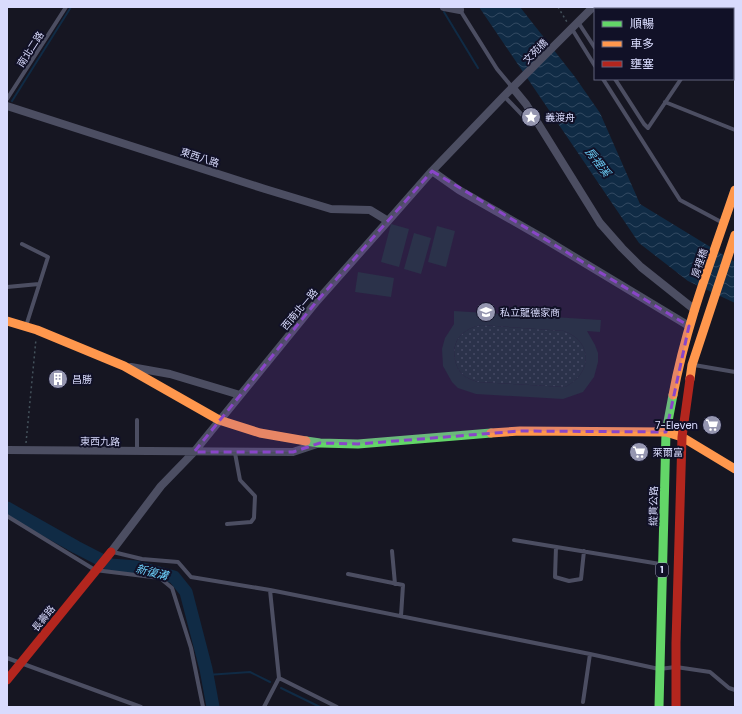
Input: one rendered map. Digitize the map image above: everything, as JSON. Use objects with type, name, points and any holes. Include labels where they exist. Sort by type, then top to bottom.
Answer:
[{"type":"main road","name":"1","points":[[724,223],[735,190]]},
{"type":"main road","name":"房裡橋","points":[[695,310],[724,223]]},
{"type":"main road","name":"1","points":[[676,707],[682,437],[692,365],[735,235]]},
{"type":"main road","name":"縱貫公路","points":[[659,707],[666,432],[680,362],[689,326],[695,310]]},
{"type":"main road","points":[[7,321],[37,330],[124,366],[219,420],[260,433],[320,443],[358,444],[520,431],[666,432],[682,437],[735,469]]},
{"type":"main road","name":"長壽路","points":[[7,680],[111,552]]},
{"type":"street","points":[[444,7],[458,9]]},
{"type":"street","points":[[571,28],[593,7]]},
{"type":"street","name":"文苑橋","points":[[512,87],[571,28]]},
{"type":"street","points":[[512,87],[526,104],[600,223],[641,267],[695,310]]},
{"type":"street","name":"西南北一路","points":[[111,552],[161,486],[194,452],[317,301],[432,171],[512,87]]},
{"type":"street","name":"東西八路","points":[[7,106],[331,209],[370,210],[388,221]]},
{"type":"street","points":[[432,171],[459,190],[543,238],[689,326]]},
{"type":"street","points":[[124,366],[170,374],[240,395]]},
{"type":"street","name":"東西九路","points":[[7,450],[235,453],[293,452],[320,443]]},
{"type":"lane","name":"南北二路","points":[[7,99],[66,7]]},
{"type":"lane","points":[[458,9],[497,69],[512,87]]},
{"type":"lane","points":[[578,22],[594,46]]},
{"type":"lane","points":[[571,28],[594,64]]},
{"type":"lane","points":[[604,80],[680,200],[724,223]]},
{"type":"lane","points":[[616,80],[648,128],[680,80]]},
{"type":"lane","points":[[504,96],[527,120]]},
{"type":"lane","points":[[665,102],[735,130]]},
{"type":"lane","points":[[22,244],[48,257],[26,327]]},
{"type":"lane","points":[[7,287],[39,284]]},
{"type":"lane","points":[[692,365],[735,372]]},
{"type":"lane","points":[[137,420],[137,451]]},
{"type":"lane","points":[[227,524],[250,522],[254,518],[255,496],[240,480],[235,453]]},
{"type":"lane","points":[[7,516],[96,570],[160,578],[172,588],[192,648],[203,707]]},
{"type":"lane","points":[[514,540],[662,564]]},
{"type":"lane","points":[[556,547],[555,577],[569,582],[581,579],[584,551]]},
{"type":"lane","points":[[392,551],[395,584]]},
{"type":"lane","points":[[111,552],[142,558],[178,562],[191,577],[270,590],[659,669],[676,667],[710,672],[729,688],[735,690]]},
{"type":"lane","points":[[348,574],[403,585],[401,616]]},
{"type":"lane","points":[[264,707],[279,678],[270,590]]},
{"type":"lane","points":[[583,702],[590,654]]},
{"type":"lane","points":[[7,658],[141,707]]},
{"type":"lane","points":[[279,678],[337,707]]},
{"type":"path","points":[[558,7],[571,28]]},
{"type":"path","points":[[25,450],[37,330]]},
{"type":"highlighted area","points":[[432,171],[689,326],[666,432],[520,431],[358,444],[320,443],[293,452],[194,452],[317,301]]},
{"type":"green space","points":[[391,224],[409,229],[399,267],[381,262]]},
{"type":"green space","points":[[437,226],[455,231],[446,267],[428,262]]},
{"type":"green space","points":[[414,233],[431,238],[421,274],[404,269]]},
{"type":"green space","points":[[358,272],[394,278],[391,297],[355,292]]},
{"type":"green space","points":[[454,311],[601,320],[600,332],[587,331],[598,353],[598,362],[594,377],[583,392],[563,399],[476,394],[458,388],[452,382],[443,366],[442,349],[445,338],[454,324]],"holes":[[[481,325],[564,331],[574,336],[581,343],[585,350],[586,358],[580,374],[574,381],[565,387],[478,382],[469,379],[459,371],[456,364],[454,353],[460,336],[469,329]]]},
{"type":"green space","points":[[481,325],[564,331],[574,336],[585,350],[586,358],[584,366],[574,381],[565,387],[478,382],[471,380],[467,378],[457,367],[454,353],[455,347],[460,336],[469,329]]},
{"type":"water","name":"房裡溪","points":[[479,7],[520,7],[575,77],[600,113],[640,204],[735,262],[735,303],[688,281],[639,243]]},
{"type":"waterway","points":[[12,101],[71,7]]},
{"type":"waterway","points":[[444,12],[478,68]]},
{"type":"waterway","name":"新復溝","points":[[7,508],[111,565],[136,567],[174,577],[186,592],[206,669],[213,707]]},
{"type":"waterway","points":[[207,675],[250,672],[270,682]]},
{"type":"waterway","points":[[281,688],[320,707]]},
{"type":"traffic: fast","points":[[659,707],[666,432],[673,395]]},
{"type":"traffic: fast","points":[[306,441],[358,444],[491,433]]},
{"type":"traffic: slow","points":[[673,395],[678,369],[692,317],[735,190]]},
{"type":"traffic: slow","points":[[690,379],[692,365],[735,235]]},
{"type":"traffic: slow","points":[[7,321],[37,330],[124,366],[219,420],[260,433],[306,441]]},
{"type":"traffic: slow","points":[[491,433],[520,431],[666,432],[682,437],[735,469]]},
{"type":"traffic: jam","points":[[676,707],[676,643],[682,437],[690,379]]},
{"type":"traffic: jam","points":[[7,680],[111,552]]},
{"type":"place","name":"義渡舟","points":[[531,117]]},
{"type":"place","name":"私立龍德家商","points":[[486,312]]},
{"type":"place","name":"昌勝","points":[[58,379]]},
{"type":"place","name":"7-Eleven","points":[[712,425]]},
{"type":"place","name":"萊爾富","points":[[639,452]]}]
